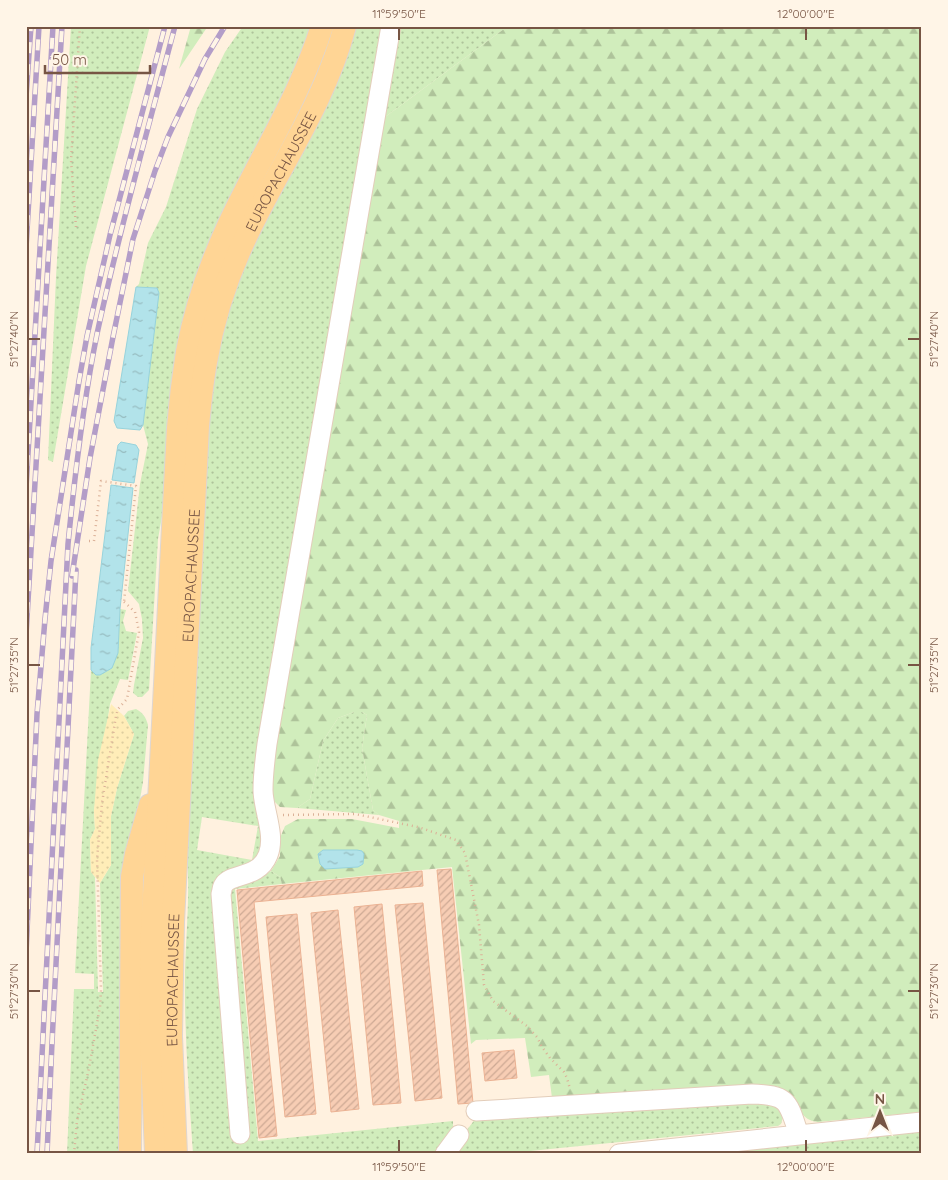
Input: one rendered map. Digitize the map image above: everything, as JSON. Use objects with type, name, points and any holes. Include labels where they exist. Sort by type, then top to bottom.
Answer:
[{"type":"main road","name":"EUROPACHAUSSEE","points":[[156,1154],[150,1009],[152,932],[178,428],[182,389],[196,314],[208,278],[228,227],[312,58],[322,26]]},
{"type":"main road","name":"EUROPACHAUSSEE","points":[[176,1154],[171,1036],[173,922],[198,426],[206,361],[219,309],[244,241],[314,108],[329,76],[345,26]]},
{"type":"main road","points":[[130,1154],[132,877],[136,854],[161,763]]},
{"type":"street","points":[[240,1134],[221,894],[223,885],[230,879],[247,875],[259,868],[268,854],[270,837],[262,792],[267,744],[391,26]]},
{"type":"street","points":[[476,1111],[752,1094],[769,1095],[781,1098],[787,1104],[798,1135]]},
{"type":"street","points":[[619,1154],[922,1122]]},
{"type":"street","points":[[445,1154],[459,1135]]},
{"type":"path","points":[[76,227],[71,160],[80,26]]},
{"type":"path","points":[[89,541],[94,541],[101,481],[136,486],[124,602]]},
{"type":"path","points":[[74,1154],[77,1120],[100,1007],[97,859],[102,803],[116,716],[118,709],[127,699],[139,632],[134,612],[121,599]]},
{"type":"path","points":[[267,815],[354,814],[418,827],[456,840],[465,853],[479,925],[484,985],[493,1001],[527,1026],[537,1037],[550,1058],[564,1072],[567,1078],[572,1106]]},
{"type":"green space","points":[[71,26],[150,26],[86,266],[53,462],[48,460],[56,277]]},
{"type":"green space","points":[[191,26],[208,26],[179,69]]},
{"type":"green space","points":[[243,26],[316,26],[164,505],[158,539],[149,690],[142,697],[138,697],[133,693],[143,638],[142,619],[139,604],[128,591],[140,484],[148,444],[143,425],[157,288],[136,287],[139,284],[148,243],[166,207],[197,109],[225,52]]},
{"type":"green space","points":[[355,26],[386,26],[264,844],[256,862],[225,873],[225,900],[230,886],[271,871],[280,877],[282,884],[235,889],[258,1141],[453,1121],[453,1132],[438,1154],[193,1154],[185,1017],[188,894],[186,849],[208,437],[214,381],[225,325],[246,262]],"holes":[[[202,817],[258,826],[252,860],[197,850]]]},
{"type":"green space","points":[[397,26],[508,26],[381,120]]},
{"type":"green space","points":[[508,26],[922,26],[922,1112],[815,1122],[805,1117],[788,1093],[776,1086],[552,1098],[549,1075],[531,1077],[525,1038],[476,1040],[471,1044],[452,867],[282,884],[280,877],[271,871],[280,856],[280,838],[285,826],[298,819],[352,819],[399,828],[399,821],[379,815],[373,810],[362,748],[367,715],[362,712],[354,712],[338,718],[323,741],[310,799],[297,808],[280,807],[271,798],[272,760],[381,120]]},
{"type":"green space","points":[[120,609],[126,610],[123,621],[126,631],[137,633],[128,680],[120,679],[110,704],[94,811],[95,829],[90,840],[91,872],[95,877],[98,992],[103,992],[100,883],[111,865],[111,816],[117,788],[134,734],[124,716],[128,711],[136,709],[144,716],[148,725],[143,782],[132,844],[123,1154],[67,1154],[74,989],[94,989],[94,974],[75,973],[91,670],[96,675],[118,653]]},
{"type":"green space","points":[[354,712],[362,712],[367,715],[362,748],[373,810],[379,815],[297,808],[310,799],[323,741],[338,718]]},
{"type":"green space","points":[[770,1100],[784,1114],[781,1124],[778,1126],[500,1154],[451,1154],[476,1118]]},
{"type":"green space","points":[[922,1130],[922,1154],[689,1154]]},
{"type":"sand","points":[[111,704],[124,716],[134,734],[117,788],[111,816],[111,865],[100,883],[91,872],[90,840],[95,829],[94,811],[98,760]]},
{"type":"water","points":[[136,287],[157,288],[159,293],[143,425],[140,430],[117,428],[114,421]]},
{"type":"water","points":[[121,442],[136,445],[139,450],[134,483],[112,480],[118,445]]},
{"type":"water","points":[[111,485],[133,488],[120,609],[118,653],[112,668],[100,675],[96,675],[91,670],[91,648]]},
{"type":"water","points":[[323,850],[362,851],[364,854],[363,864],[358,867],[325,869],[320,864],[318,854]]},
{"type":"building","points":[[451,869],[473,1103],[458,1104],[437,870]]},
{"type":"building","points":[[422,871],[423,886],[254,902],[277,1136],[259,1138],[237,890]]},
{"type":"building","points":[[423,903],[442,1098],[415,1101],[395,905]]},
{"type":"building","points":[[382,904],[401,1103],[373,1105],[354,907]]},
{"type":"building","points":[[338,910],[359,1109],[331,1112],[311,913]]},
{"type":"building","points":[[297,914],[316,1114],[285,1117],[266,917]]},
{"type":"building","points":[[514,1050],[517,1078],[485,1081],[482,1053]]},
{"type":"railway","points":[[26,97],[31,26]]},
{"type":"railway","points":[[26,248],[39,26]]},
{"type":"railway","points":[[26,488],[53,26]]},
{"type":"railway","points":[[26,635],[62,26]]},
{"type":"railway","points":[[26,953],[37,714],[51,561],[87,336],[110,235],[165,26]]},
{"type":"railway","points":[[37,1154],[68,544],[77,465],[97,334],[134,180],[175,26]]},
{"type":"railway","points":[[72,576],[90,458],[133,239],[168,137],[205,59],[225,26]]},
{"type":"railway","points":[[47,1154],[76,570]]}]
